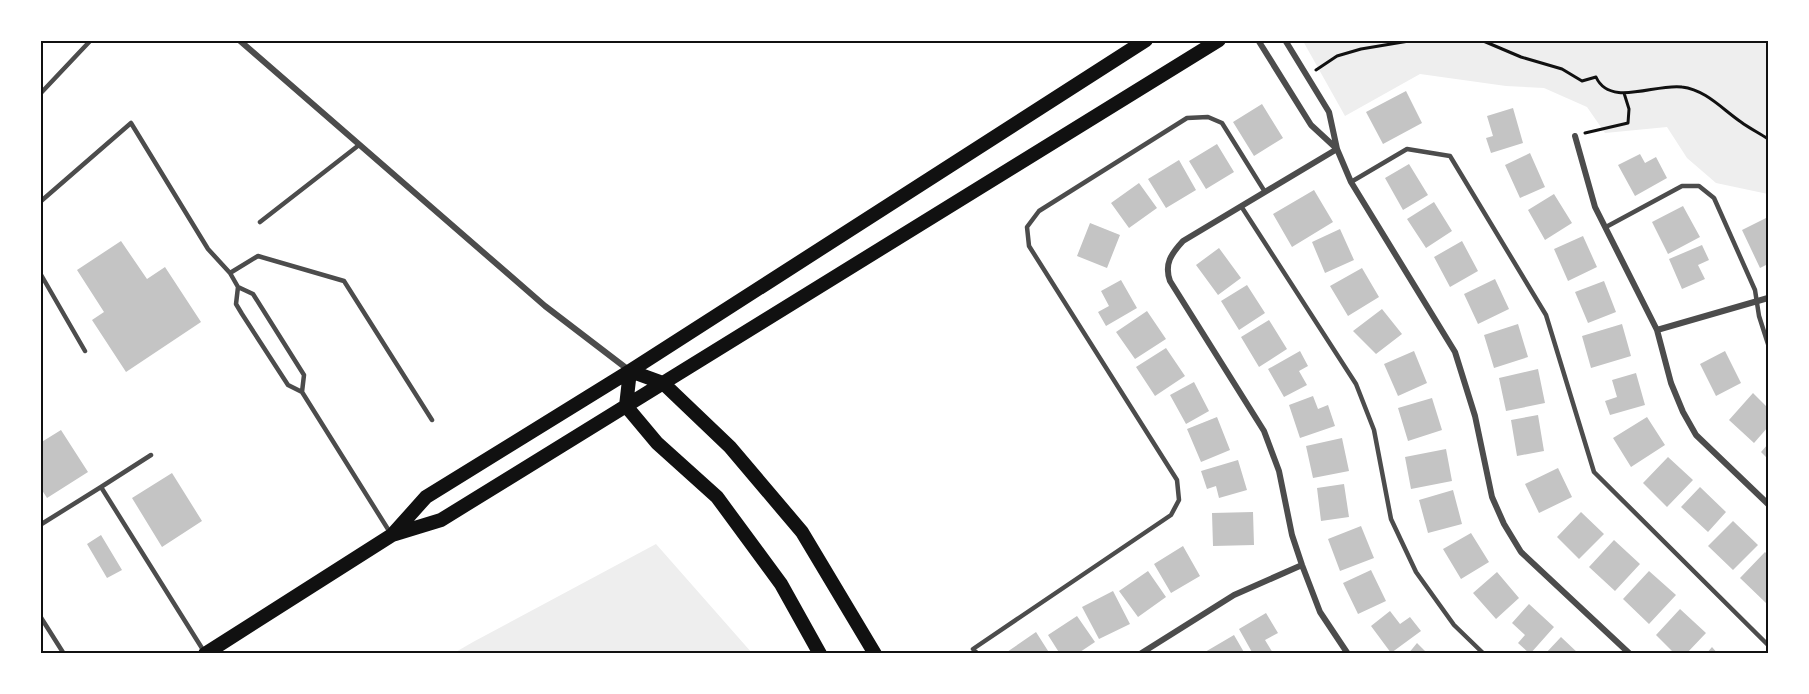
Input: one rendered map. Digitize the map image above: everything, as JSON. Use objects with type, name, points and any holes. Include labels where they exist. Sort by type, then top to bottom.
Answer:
[{"type":"main road","points":[[392,535],[426,497],[630,371],[1146,40]]},
{"type":"main road","points":[[206,653],[392,535],[441,520],[1219,40]]},
{"type":"main road","points":[[630,371],[663,383],[730,447],[802,532],[875,654]]},
{"type":"main road","points":[[630,371],[626,406],[657,443],[717,497],[781,584],[820,654]]},
{"type":"street","points":[[239,40],[545,306],[630,371]]},
{"type":"street","points":[[1258,40],[1311,125],[1337,149]]},
{"type":"street","points":[[1285,40],[1329,112],[1337,149],[1351,182],[1455,352],[1475,416],[1492,497],[1504,524],[1521,552],[1630,654]]},
{"type":"street","points":[[1575,136],[1595,207],[1658,330],[1671,383],[1696,435],[1768,504]]},
{"type":"street","points":[[1337,149],[1183,241],[1171,254],[1166,269],[1170,281],[1264,430],[1279,471],[1292,535],[1302,565],[1320,612],[1348,654]]},
{"type":"street","points":[[1658,330],[1768,298]]},
{"type":"street","points":[[1140,654],[1234,595],[1302,565]]},
{"type":"lane","points":[[40,94],[91,40]]},
{"type":"lane","points":[[978,654],[974,649],[1171,515],[1179,500],[1177,480],[1029,246],[1027,227],[1039,211],[1187,118],[1208,117],[1222,123],[1265,192]]},
{"type":"lane","points":[[40,202],[131,123],[208,249],[230,273],[238,287],[253,294],[304,375],[302,392]]},
{"type":"lane","points":[[260,222],[359,144]]},
{"type":"lane","points":[[1351,182],[1407,149],[1450,156],[1546,315],[1594,472],[1768,645]]},
{"type":"lane","points":[[1606,227],[1682,186],[1699,186],[1714,198],[1755,290],[1768,344]]},
{"type":"lane","points":[[1241,206],[1356,384],[1374,430],[1391,519],[1416,573],[1454,625],[1484,654]]},
{"type":"lane","points":[[230,273],[258,256],[344,281],[432,420]]},
{"type":"lane","points":[[40,273],[85,351]]},
{"type":"lane","points":[[238,287],[236,304],[242,314],[288,385],[302,392],[392,535]]},
{"type":"lane","points":[[40,525],[151,455]]},
{"type":"lane","points":[[101,487],[206,653]]},
{"type":"lane","points":[[40,616],[64,654]]},
{"type":"path","points":[[1310,61],[1316,71],[1337,56],[1361,49],[1415,40]]},
{"type":"path","points":[[1481,40],[1521,57],[1562,69],[1582,81],[1596,78],[1605,89],[1623,93],[1669,86],[1697,91],[1768,139]]},
{"type":"path","points":[[1575,136],[1628,123],[1629,108],[1623,93]]},
{"type":"shaded area","points":[[1303,41],[1768,41],[1768,194],[1716,183],[1687,158],[1667,127],[1605,133],[1587,107],[1544,88],[1506,86],[1420,74],[1345,116]]},
{"type":"shaded area","points":[[656,544],[752,653],[454,653],[473,642]]},
{"type":"building","points":[[1406,91],[1422,123],[1383,144],[1366,112]]},
{"type":"building","points":[[1262,104],[1283,138],[1254,156],[1233,122]]},
{"type":"building","points":[[1513,108],[1523,143],[1491,153],[1486,138],[1493,136],[1487,116]]},
{"type":"building","points":[[1217,144],[1234,172],[1206,189],[1189,161]]},
{"type":"building","points":[[1530,153],[1545,187],[1520,198],[1505,165]]},
{"type":"building","points":[[1640,154],[1645,163],[1656,157],[1667,178],[1635,196],[1618,165]]},
{"type":"building","points":[[1179,160],[1196,190],[1166,208],[1148,179]]},
{"type":"building","points":[[1409,164],[1428,195],[1403,210],[1385,178]]},
{"type":"building","points":[[1139,183],[1157,208],[1129,228],[1111,203]]},
{"type":"building","points":[[1314,190],[1333,222],[1292,247],[1273,214]]},
{"type":"building","points":[[1554,194],[1572,223],[1545,240],[1528,210]]},
{"type":"building","points":[[1434,202],[1452,231],[1426,248],[1407,219]]},
{"type":"building","points":[[1683,206],[1700,237],[1668,254],[1652,222]]},
{"type":"building","points":[[1768,217],[1768,264],[1760,268],[1742,230]]},
{"type":"building","points":[[1090,223],[1120,235],[1107,268],[1077,256]]},
{"type":"building","points":[[1340,229],[1354,260],[1325,273],[1312,242]]},
{"type":"building","points":[[1583,236],[1597,267],[1568,281],[1554,249]]},
{"type":"building","points":[[121,241],[147,279],[165,267],[201,322],[126,372],[92,320],[104,312],[77,270]]},
{"type":"building","points":[[1462,241],[1478,271],[1450,287],[1434,257]]},
{"type":"building","points":[[1702,245],[1709,260],[1698,265],[1705,279],[1682,289],[1669,259]]},
{"type":"building","points":[[1219,248],[1241,278],[1218,295],[1196,265]]},
{"type":"building","points":[[1362,268],[1379,297],[1348,316],[1330,286]]},
{"type":"building","points":[[1495,279],[1509,309],[1478,324],[1464,294]]},
{"type":"building","points":[[1121,280],[1137,308],[1106,326],[1098,312],[1109,306],[1101,291]]},
{"type":"building","points":[[1604,281],[1616,312],[1588,323],[1575,292]]},
{"type":"building","points":[[1247,285],[1265,313],[1239,330],[1221,301]]},
{"type":"building","points":[[1382,309],[1402,334],[1376,354],[1353,331]]},
{"type":"building","points":[[1147,311],[1166,339],[1135,359],[1116,332]]},
{"type":"building","points":[[1269,320],[1287,349],[1259,367],[1241,337]]},
{"type":"building","points":[[1518,324],[1528,357],[1494,368],[1484,335]]},
{"type":"building","points":[[1622,324],[1631,356],[1591,368],[1582,336]]},
{"type":"building","points":[[1166,348],[1185,376],[1155,396],[1136,367]]},
{"type":"building","points":[[1300,351],[1308,366],[1299,371],[1307,385],[1284,397],[1268,369]]},
{"type":"building","points":[[1414,351],[1427,383],[1398,396],[1384,364]]},
{"type":"building","points":[[1725,351],[1741,383],[1716,396],[1700,364]]},
{"type":"building","points":[[1538,369],[1545,403],[1506,411],[1499,378]]},
{"type":"building","points":[[1636,373],[1645,405],[1610,415],[1605,401],[1617,397],[1612,380]]},
{"type":"building","points":[[1194,382],[1209,411],[1186,424],[1170,395]]},
{"type":"building","points":[[1753,393],[1768,408],[1768,427],[1754,443],[1729,420]]},
{"type":"building","points":[[1313,396],[1318,409],[1328,405],[1335,426],[1300,438],[1289,405]]},
{"type":"building","points":[[1432,398],[1442,430],[1408,441],[1398,408]]},
{"type":"building","points":[[1538,415],[1544,451],[1517,456],[1511,420]]},
{"type":"building","points":[[1217,417],[1230,450],[1201,462],[1187,429]]},
{"type":"building","points":[[1647,417],[1665,445],[1631,467],[1613,438]]},
{"type":"building","points":[[61,430],[88,472],[47,498],[40,487],[40,443]]},
{"type":"building","points":[[1342,438],[1349,471],[1313,478],[1306,446]]},
{"type":"building","points":[[1768,444],[1768,459],[1761,452]]},
{"type":"building","points":[[1446,449],[1452,481],[1411,489],[1405,457]]},
{"type":"building","points":[[1668,457],[1693,480],[1667,507],[1643,483]]},
{"type":"building","points":[[1238,460],[1247,490],[1219,498],[1216,486],[1207,489],[1201,471]]},
{"type":"building","points":[[1558,468],[1572,497],[1539,513],[1525,484]]},
{"type":"building","points":[[172,473],[202,521],[162,547],[132,498]]},
{"type":"building","points":[[1344,484],[1349,517],[1321,521],[1317,488]]},
{"type":"building","points":[[1700,487],[1726,512],[1708,532],[1681,507]]},
{"type":"building","points":[[1453,490],[1462,524],[1428,533],[1419,500]]},
{"type":"building","points":[[1253,512],[1254,545],[1213,546],[1212,513]]},
{"type":"building","points":[[1581,512],[1604,534],[1579,559],[1557,537]]},
{"type":"building","points":[[1733,521],[1758,545],[1733,570],[1708,546]]},
{"type":"building","points":[[1361,526],[1374,558],[1340,571],[1328,539]]},
{"type":"building","points":[[1471,533],[1489,562],[1461,579],[1443,549]]},
{"type":"building","points":[[101,535],[122,570],[107,578],[87,544]]},
{"type":"building","points":[[1614,540],[1640,564],[1615,591],[1589,567]]},
{"type":"building","points":[[1183,546],[1200,576],[1171,593],[1154,564]]},
{"type":"building","points":[[1765,552],[1768,555],[1768,599],[1766,603],[1740,578]]},
{"type":"building","points":[[1371,570],[1386,601],[1358,614],[1343,583]]},
{"type":"building","points":[[1148,571],[1166,597],[1138,617],[1119,591]]},
{"type":"building","points":[[1649,571],[1676,595],[1649,624],[1623,599]]},
{"type":"building","points":[[1497,572],[1519,598],[1496,619],[1473,593]]},
{"type":"building","points":[[1113,591],[1130,624],[1099,639],[1082,607]]},
{"type":"building","points":[[1529,604],[1554,627],[1530,654],[1518,643],[1525,635],[1512,623]]},
{"type":"building","points":[[1680,609],[1706,633],[1686,654],[1675,654],[1656,635]]},
{"type":"building","points":[[1390,611],[1400,624],[1410,617],[1421,631],[1391,653],[1371,626]]},
{"type":"building","points":[[1266,613],[1278,633],[1265,640],[1273,653],[1253,654],[1239,629]]},
{"type":"building","points":[[1077,616],[1095,642],[1077,654],[1060,654],[1048,635]]},
{"type":"building","points":[[1036,632],[1050,654],[1009,654],[1007,652]]},
{"type":"building","points":[[1234,635],[1245,654],[1206,654],[1205,652]]},
{"type":"building","points":[[1561,637],[1579,654],[1545,654]]},
{"type":"building","points":[[1417,643],[1428,654],[1408,654]]},
{"type":"building","points":[[1712,647],[1718,654],[1706,654]]}]
